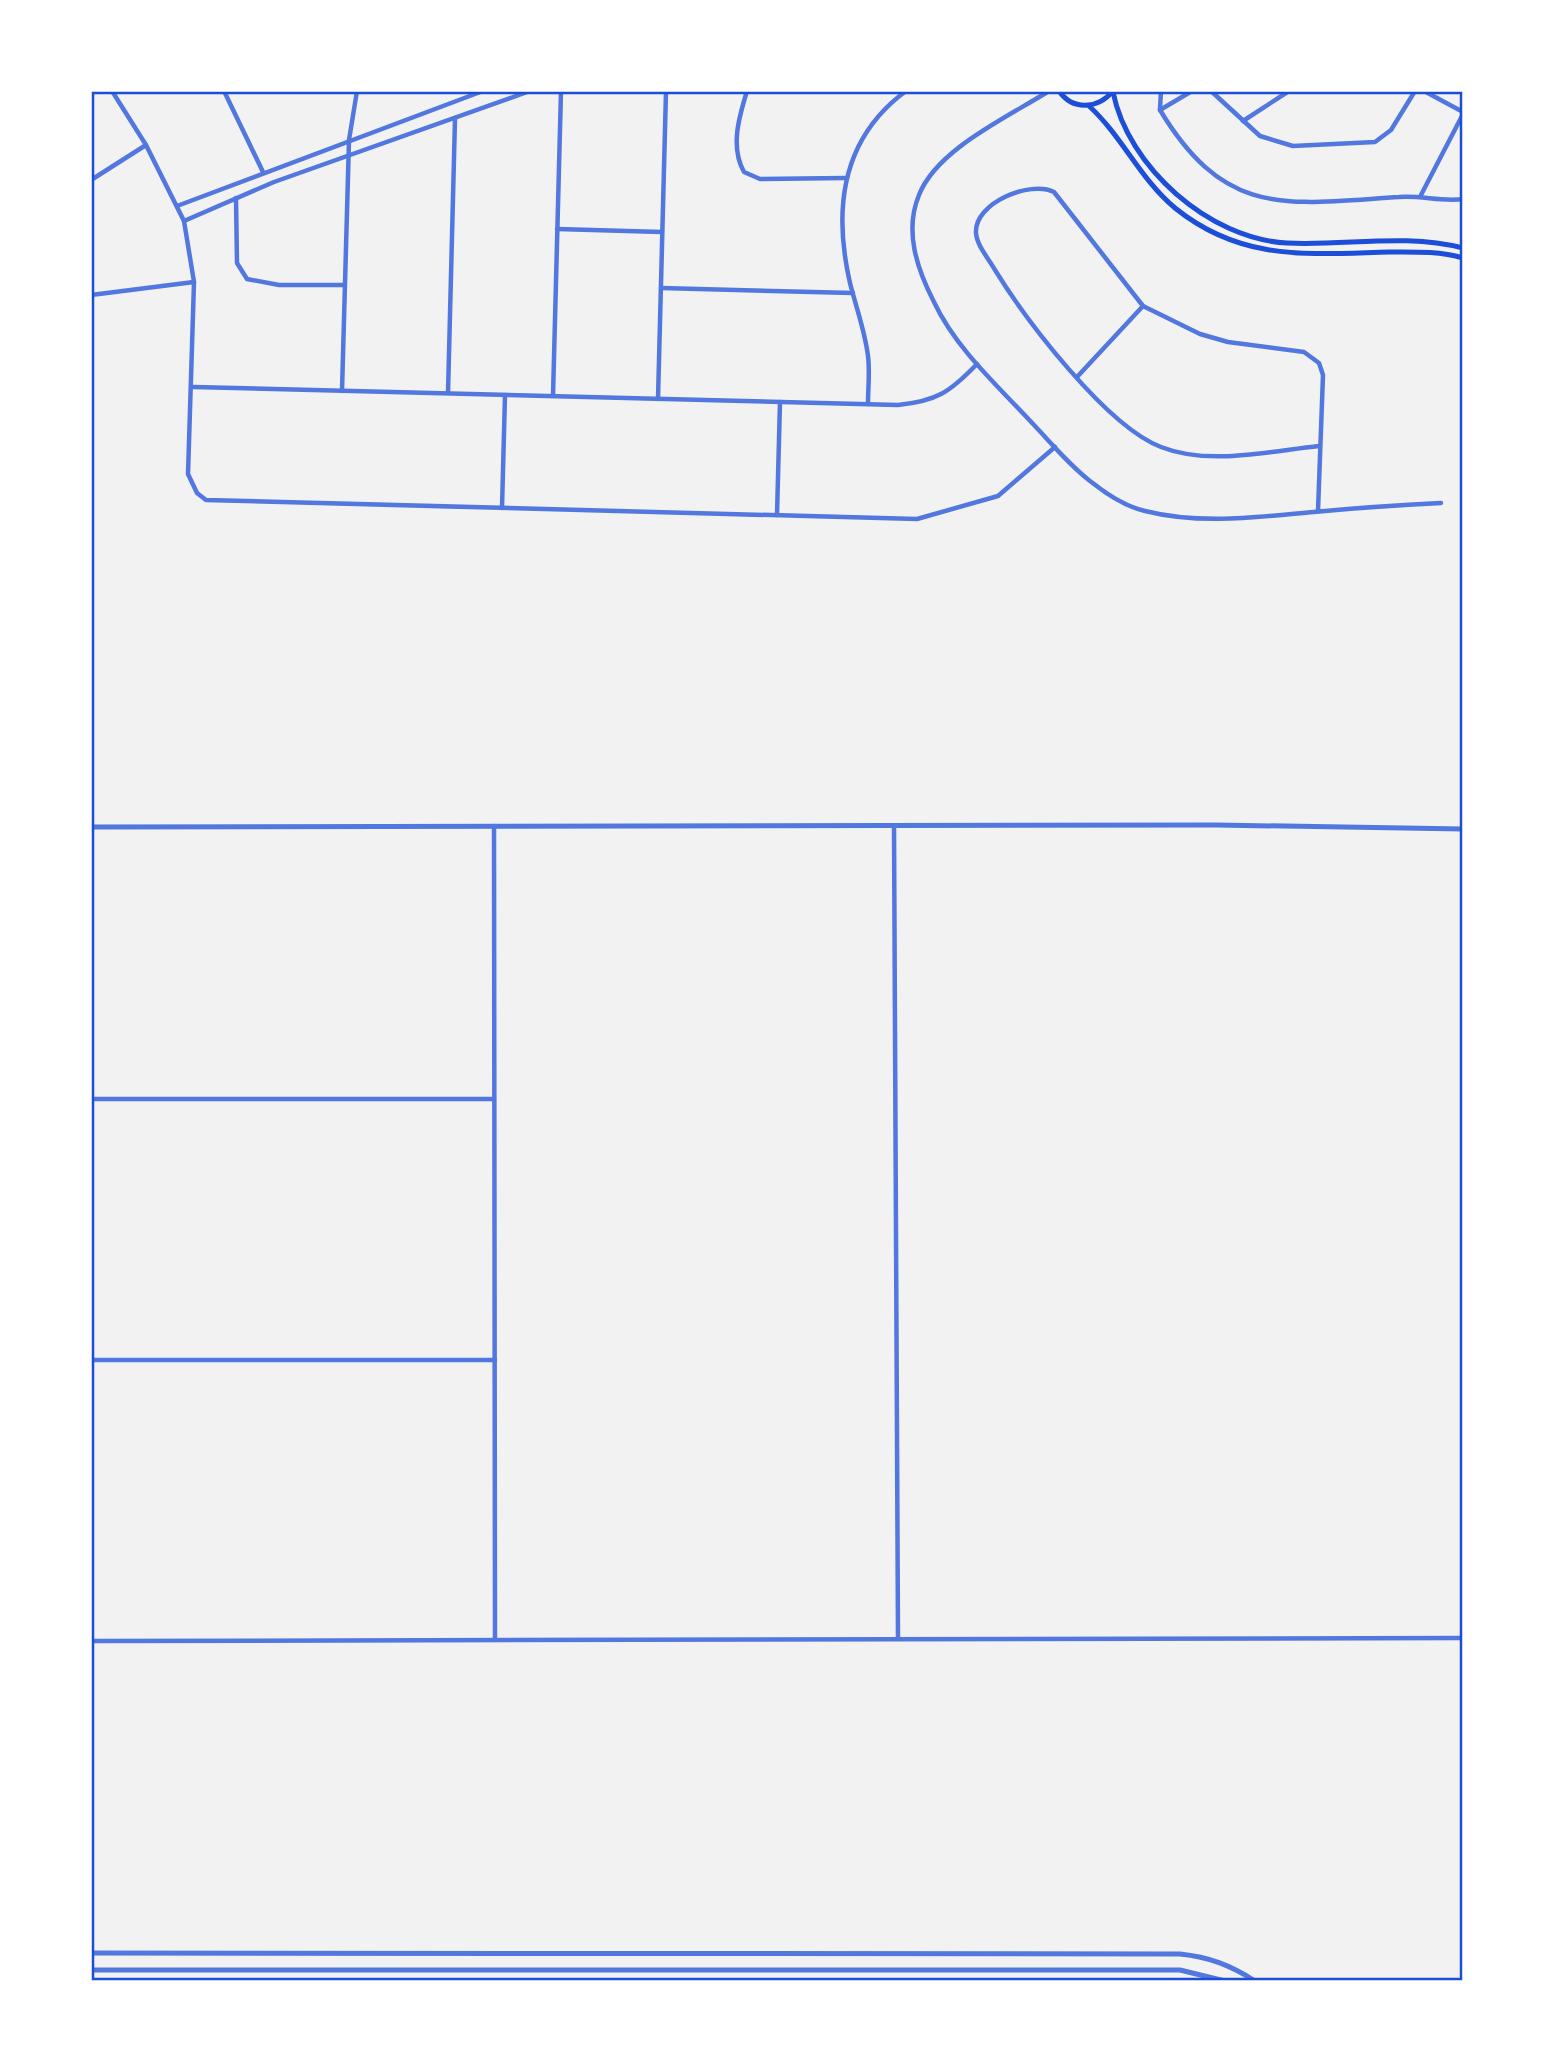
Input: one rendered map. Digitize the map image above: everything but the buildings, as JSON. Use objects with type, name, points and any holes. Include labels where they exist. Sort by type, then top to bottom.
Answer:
[{"type":"main road","points":[[1059,91],[1069,102],[1089,106],[1098,104],[1113,91],[1120,120],[1152,168],[1172,190],[1221,223],[1268,240],[1287,243],[1418,239],[1463,248]]},
{"type":"main road","points":[[1089,106],[1108,124],[1155,190],[1196,223],[1238,244],[1288,254],[1416,252],[1463,258]]},
{"type":"street","points":[[112,91],[146,145],[184,221],[194,282],[188,474],[197,492],[206,500],[917,519],[998,496],[1055,447]]},
{"type":"street","points":[[224,91],[262,172]]},
{"type":"street","points":[[342,391],[349,140],[358,91]]},
{"type":"street","points":[[459,91],[459,100]]},
{"type":"street","points":[[177,206],[483,91]]},
{"type":"street","points":[[184,221],[236,198],[530,91]]},
{"type":"street","points":[[553,396],[561,91]]},
{"type":"street","points":[[658,399],[666,91]]},
{"type":"street","points":[[747,91],[736,139],[744,172],[760,179],[845,178]]},
{"type":"street","points":[[868,404],[867,352],[853,293],[845,241],[845,178],[867,129],[906,91]]},
{"type":"street","points":[[1049,91],[955,151],[937,167],[919,193],[912,227],[919,268],[942,317],[977,364],[1055,447],[1093,484],[1143,510],[1197,518],[1441,503]]},
{"type":"street","points":[[1161,91],[1160,110],[1192,158],[1226,183],[1254,195],[1280,202],[1305,203],[1421,195],[1463,199]]},
{"type":"street","points":[[1160,110],[1192,91]]},
{"type":"street","points":[[1211,91],[1267,140],[1293,146],[1368,144],[1391,130],[1415,91]]},
{"type":"street","points":[[1243,121],[1289,91]]},
{"type":"street","points":[[1421,195],[1463,113],[1424,91]]},
{"type":"street","points":[[448,393],[455,119]]},
{"type":"street","points":[[91,180],[146,145]]},
{"type":"street","points":[[1318,511],[1323,375],[1315,358],[1304,352],[1253,347],[1200,334],[1143,306],[1054,192],[1038,186],[1020,190],[983,214],[976,225],[979,244],[1015,302],[1054,353],[1112,413],[1161,448],[1222,456],[1319,446]]},
{"type":"street","points":[[236,198],[237,263],[247,279],[279,285],[345,285]]},
{"type":"street","points":[[557,229],[662,232]]},
{"type":"street","points":[[91,295],[194,282]]},
{"type":"street","points":[[661,288],[853,293]]},
{"type":"street","points":[[1077,377],[1143,306]]},
{"type":"street","points":[[192,387],[898,405],[936,398],[953,389],[977,364]]},
{"type":"street","points":[[502,508],[505,395]]},
{"type":"street","points":[[777,515],[779,402]]},
{"type":"street","points":[[91,827],[1216,825],[1463,829]]},
{"type":"street","points":[[494,826],[495,1640]]},
{"type":"street","points":[[894,826],[898,1639]]},
{"type":"street","points":[[91,1099],[494,1099]]},
{"type":"street","points":[[91,1360],[495,1360]]},
{"type":"street","points":[[91,1641],[1463,1638]]},
{"type":"street","points":[[91,1954],[1180,1954],[1205,1956],[1224,1963],[1255,1981]]},
{"type":"street","points":[[91,1970],[1180,1969],[1225,1981]]}]
